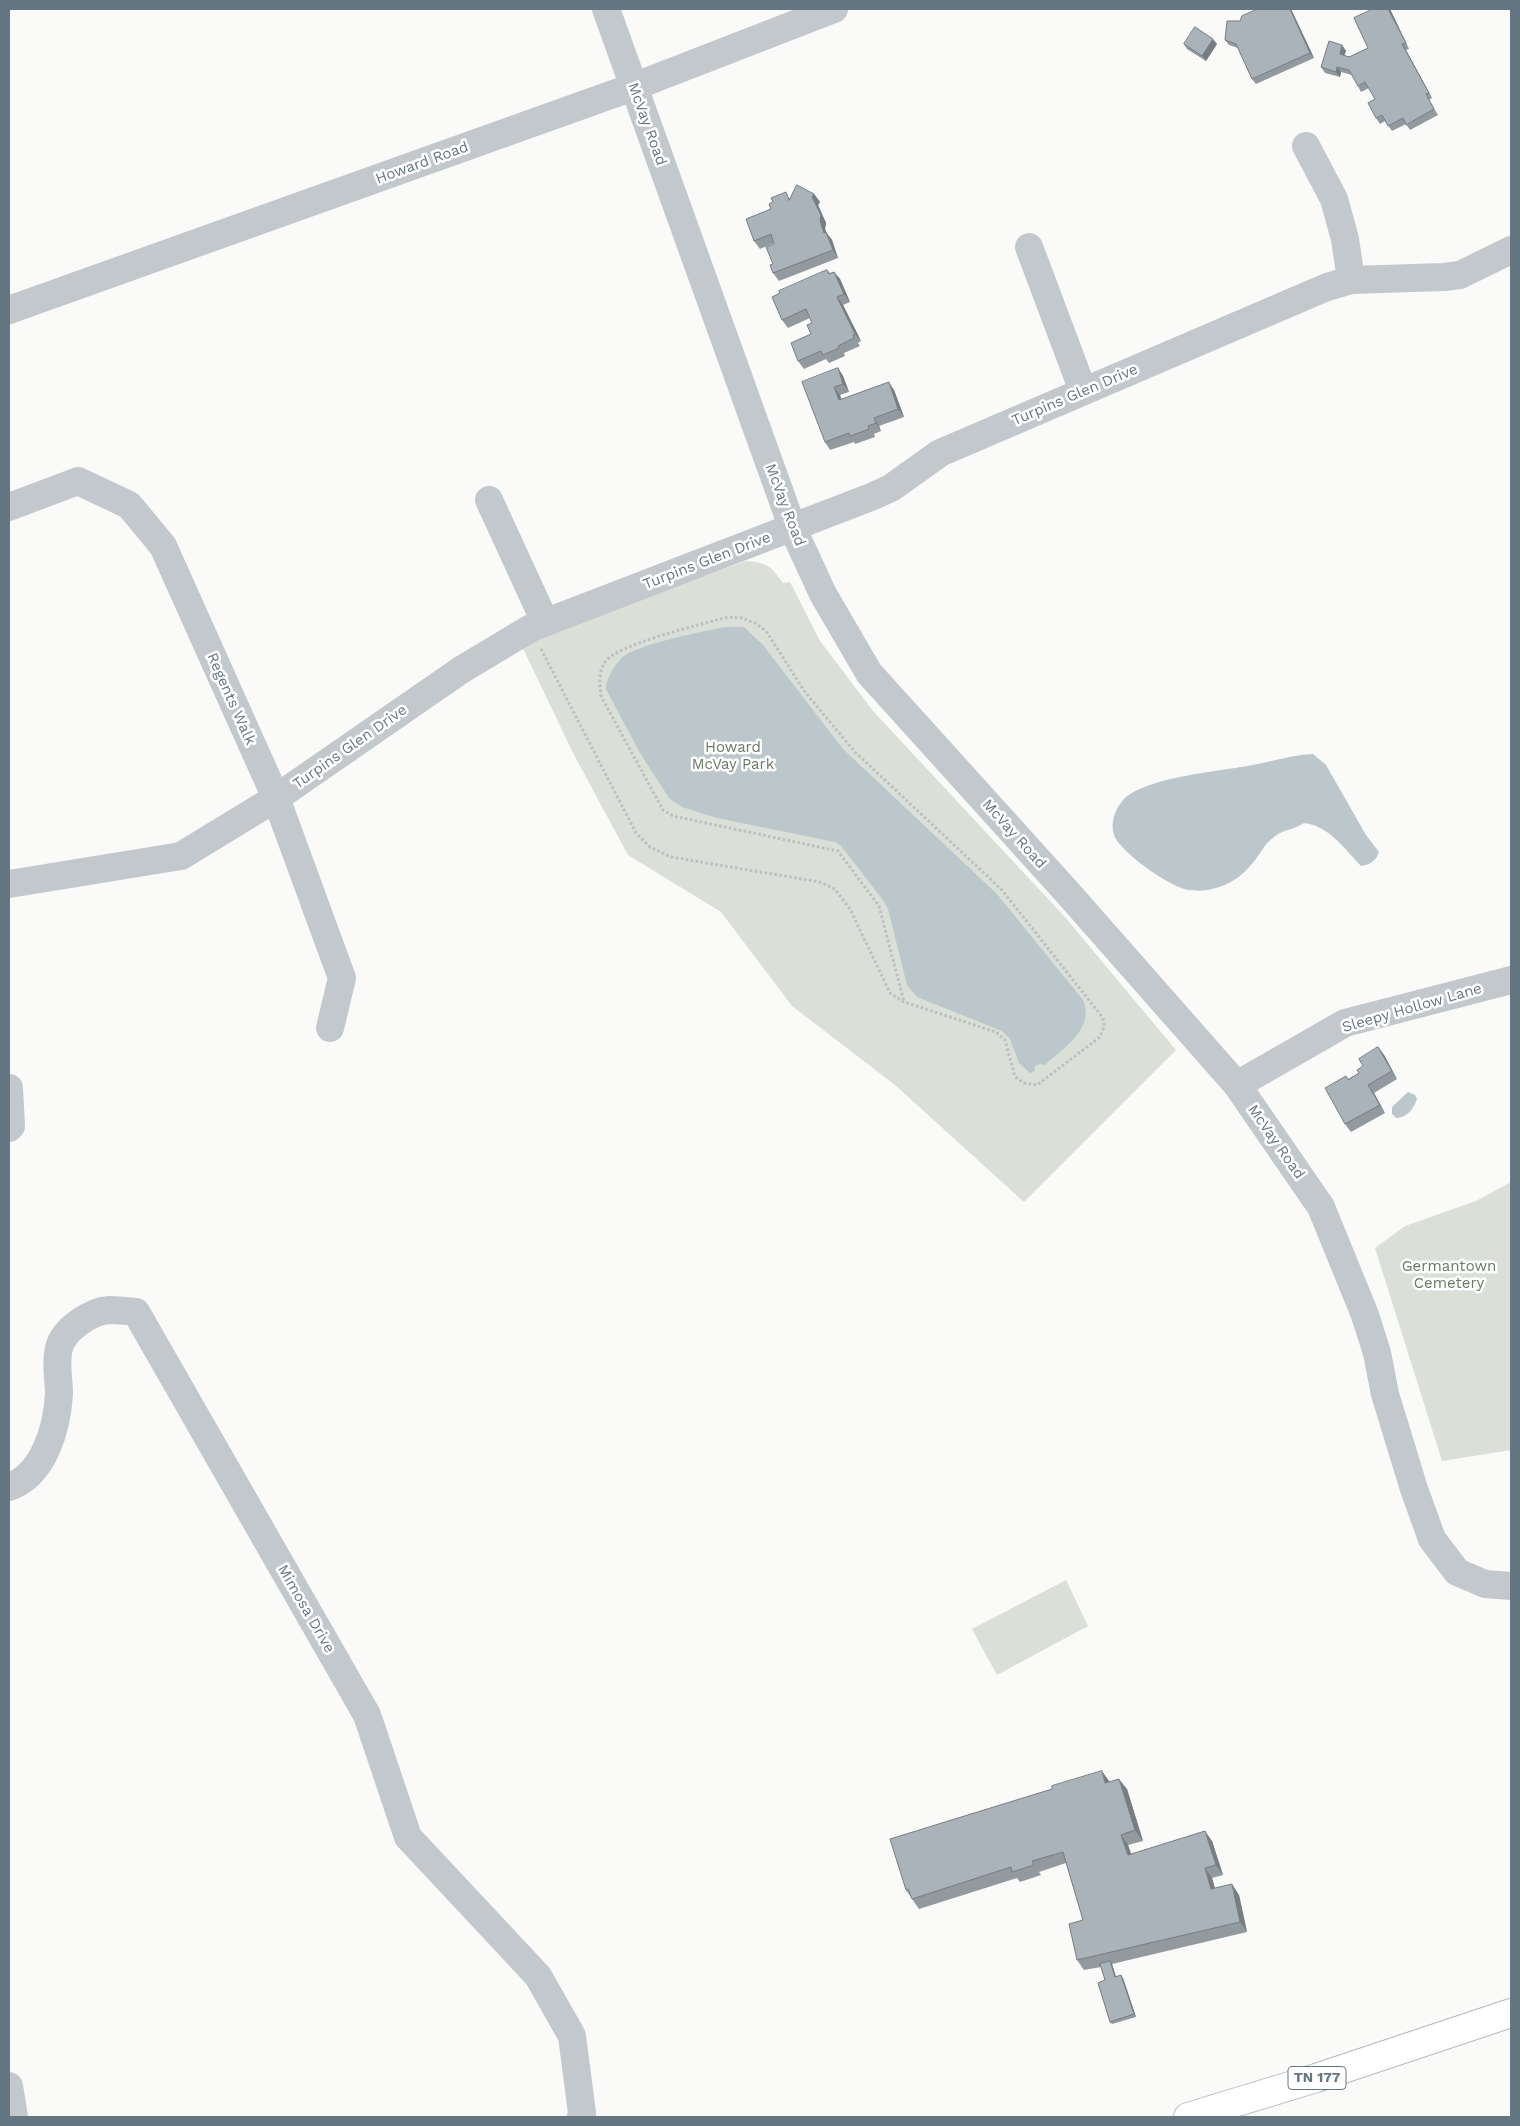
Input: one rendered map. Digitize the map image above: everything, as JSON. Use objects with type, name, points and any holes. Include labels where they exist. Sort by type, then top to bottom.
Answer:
[{"type":"main road","name":"TN 177","points":[[1188,2117],[1316,2078],[1511,2013]]},
{"type":"street","name":"McVay Road","points":[[606,9],[793,529],[823,594],[869,673],[1067,892],[1237,1085],[1321,1207],[1365,1315],[1377,1353],[1385,1394],[1411,1480],[1432,1539],[1457,1572],[1485,1584],[1511,1586]]},
{"type":"street","name":"Howard Road","points":[[9,310],[634,87],[834,9]]},
{"type":"street","points":[[1306,146],[1334,199],[1345,239],[1352,280]]},
{"type":"street","points":[[1029,247],[1083,390]]},
{"type":"street","name":"Turpins Glen Drive","points":[[9,884],[181,856],[276,798],[461,670],[538,625],[793,529],[871,497],[891,488],[940,454],[1083,390],[1327,286],[1352,280],[1444,278],[1460,275],[1511,250]]},
{"type":"street","name":"Regents Walk","points":[[9,507],[78,481],[129,505],[163,546],[276,798],[342,978],[330,1028]]},
{"type":"street","points":[[489,500],[538,625]]},
{"type":"street","name":"Sleepy Hollow Lane","points":[[1237,1085],[1345,1023],[1511,980]]},
{"type":"street","points":[[9,1088],[11,1126],[9,1128]]},
{"type":"street","name":"Mimosa Drive","points":[[9,1487],[33,1470],[47,1448],[53,1433],[58,1407],[59,1347],[68,1332],[88,1317],[107,1310],[136,1312],[367,1715],[408,1837],[538,1976],[572,2036],[581,2117]]},
{"type":"street","points":[[9,2086],[14,2117]]},
{"type":"path","points":[[538,625],[636,833],[650,847],[671,857],[820,882],[835,889],[850,909],[890,993],[904,1002],[996,1032],[1005,1040],[1015,1077],[1024,1083],[1037,1085],[1100,1037],[1104,1027],[1103,1018],[1002,890],[855,752],[805,692],[766,631],[755,623],[742,618],[728,617],[623,649],[605,661],[599,678],[601,696],[663,810],[673,816],[838,850],[879,906],[904,1002]]},
{"type":"green space","name":"Howard McVay Park","points":[[746,561],[759,562],[771,569],[783,583],[790,582],[820,641],[873,711],[1064,916],[1176,1050],[1024,1202],[895,1085],[792,1006],[721,912],[628,855],[572,751],[521,644],[552,630]]},
{"type":"green space","name":"Germantown Cemetery","points":[[1511,1182],[1511,1450],[1442,1461],[1375,1248],[1405,1226],[1476,1201]]},
{"type":"green space","points":[[1066,1580],[1088,1626],[997,1675],[972,1629]]},
{"type":"shaded area","points":[[725,627],[744,627],[763,645],[843,749],[997,894],[1083,1000],[1086,1010],[1085,1020],[1081,1029],[1069,1044],[1045,1065],[1035,1066],[1035,1071],[1030,1073],[1019,1063],[1010,1039],[1002,1031],[917,997],[907,985],[888,909],[841,846],[835,842],[717,818],[682,807],[669,798],[640,753],[606,689],[608,680],[618,662],[632,651],[673,638]]},
{"type":"shaded area","points":[[1313,754],[1326,765],[1366,835],[1379,852],[1370,863],[1361,866],[1336,839],[1321,828],[1304,823],[1277,834],[1236,879],[1219,887],[1201,891],[1181,888],[1159,876],[1126,851],[1114,835],[1113,821],[1116,812],[1123,800],[1133,792],[1165,780]]},
{"type":"shaded area","points":[[1408,1092],[1415,1095],[1416,1102],[1407,1114],[1396,1118],[1392,1114],[1392,1107]]},
{"type":"building","points":[[1258,9],[1290,9],[1310,53],[1252,79],[1236,44],[1225,40],[1227,21],[1240,21],[1242,16]]},
{"type":"building","points":[[1373,9],[1388,9],[1406,43],[1402,44],[1429,93],[1426,94],[1434,109],[1406,125],[1403,118],[1388,126],[1382,115],[1376,118],[1368,103],[1375,99],[1365,82],[1358,86],[1349,70],[1337,67],[1336,72],[1321,67],[1329,41],[1342,45],[1340,54],[1349,57],[1368,48],[1354,18]]},
{"type":"building","points":[[1195,27],[1213,39],[1202,56],[1184,44]]},
{"type":"building","points":[[797,185],[814,194],[812,197],[821,215],[820,221],[824,233],[826,232],[833,250],[773,273],[770,265],[773,264],[766,247],[774,244],[771,234],[754,241],[746,219],[771,209],[769,204],[773,202],[771,198],[786,192],[789,200]]},
{"type":"building","points":[[827,270],[829,274],[834,272],[844,294],[837,297],[855,334],[853,335],[854,338],[838,346],[839,348],[823,355],[821,351],[798,361],[791,343],[811,334],[807,325],[812,323],[806,309],[782,320],[772,297],[780,293],[779,291]]},
{"type":"building","points":[[838,368],[843,384],[834,387],[839,400],[889,382],[898,409],[874,418],[876,423],[868,426],[869,429],[850,436],[849,433],[825,442],[802,382]]},
{"type":"building","points":[[1378,1047],[1392,1071],[1368,1085],[1380,1105],[1345,1124],[1325,1088],[1346,1076],[1348,1080],[1359,1073],[1357,1070],[1363,1066],[1359,1059]]},
{"type":"building","points":[[1102,1771],[1105,1783],[1119,1779],[1135,1830],[1121,1835],[1128,1855],[1205,1831],[1216,1865],[1205,1868],[1211,1889],[1232,1884],[1240,1922],[1077,1960],[1069,1924],[1083,1920],[1063,1852],[1032,1861],[1034,1865],[1012,1872],[1011,1867],[912,1899],[908,1889],[906,1890],[890,1839],[1052,1789],[1052,1786]]},
{"type":"building","points":[[1110,1961],[1115,1977],[1121,1975],[1134,2014],[1110,2022],[1098,1983],[1105,1980],[1100,1964]]}]
